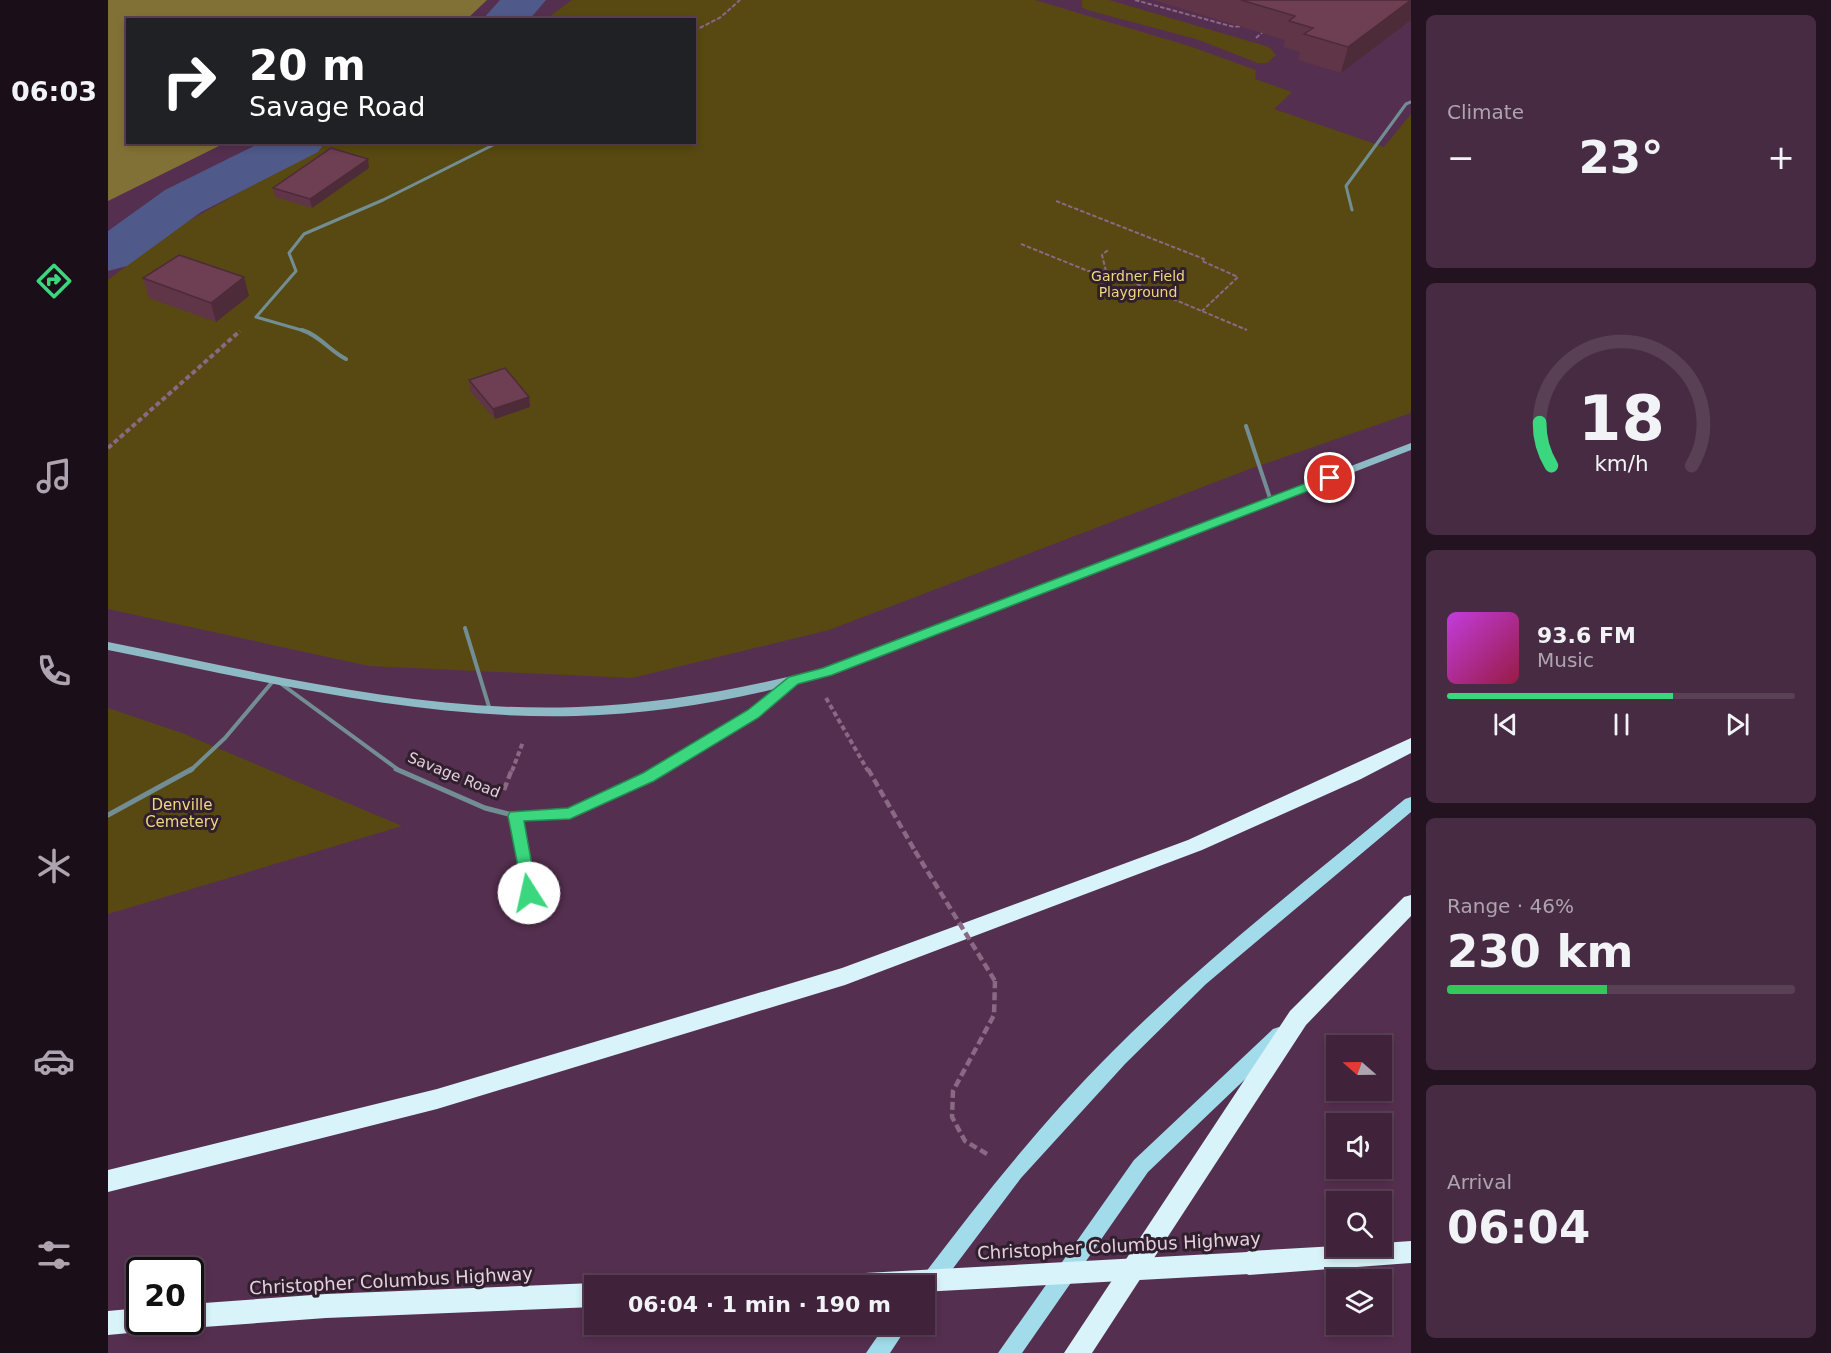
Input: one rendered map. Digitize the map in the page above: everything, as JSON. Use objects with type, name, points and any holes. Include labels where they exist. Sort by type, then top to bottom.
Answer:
[{"type":"highway","points":[[108,1181],[437,1099],[845,976],[1195,845],[1354,774],[1411,745]]},
{"type":"highway","points":[[1077,1353],[1298,1017],[1411,903]]},
{"type":"highway","name":"Christopher Columbus Highway","points":[[935,1280],[1411,1252]]},
{"type":"highway","name":"Christopher Columbus Highway","points":[[204,1315],[326,1306],[584,1295]]},
{"type":"highway","points":[[108,1323],[126,1321]]},
{"type":"main road","points":[[935,1276],[1014,1172],[1118,1059],[1200,979],[1411,803]]},
{"type":"main road","points":[[1009,1353],[1141,1166],[1298,1017]]},
{"type":"main road","points":[[877,1353],[891,1335]]},
{"type":"street","name":"Savage Road","points":[[108,646],[336,690],[490,710],[541,712],[615,710],[688,702],[794,681],[827,671],[1410,447]]},
{"type":"lane","points":[[1352,210],[1346,186],[1406,104],[1411,102]]},
{"type":"lane","points":[[346,359],[336,354],[312,333],[256,316],[296,271],[289,253],[304,234],[383,200],[495,144]]},
{"type":"lane","points":[[1246,426],[1271,501]]},
{"type":"lane","points":[[465,628],[490,710]]},
{"type":"lane","points":[[108,815],[188,773],[225,738],[275,679]]},
{"type":"lane","name":"Savage Road","points":[[275,679],[393,768],[485,808],[516,816],[570,813],[649,777],[753,714],[794,681]]},
{"type":"lane","points":[[516,816],[529,893]]},
{"type":"path","points":[[696,31],[721,17],[740,0]]},
{"type":"path","points":[[1135,0],[1234,27],[1247,25]]},
{"type":"path","points":[[1256,38],[1266,30],[1257,27]]},
{"type":"path","points":[[1056,201],[1204,259],[1202,261],[1238,277],[1202,311]]},
{"type":"path","points":[[1021,244],[1088,271],[1106,271],[1247,330]]},
{"type":"path","points":[[1106,271],[1102,255],[1108,250]]},
{"type":"path","points":[[108,448],[256,316]]},
{"type":"path","points":[[826,698],[915,851],[995,981],[994,1015],[953,1090],[952,1117],[965,1141],[987,1154]]},
{"type":"path","points":[[496,811],[523,742]]},
{"type":"green space","name":"Gardner Field Playground","points":[[572,0],[1035,0],[1189,46],[1256,70],[1255,79],[1292,92],[1274,109],[1384,147],[1411,114],[1411,413],[1247,470],[829,630],[632,678],[369,666],[108,609],[108,280],[176,228],[326,144],[696,144],[696,18],[547,18]]},
{"type":"green space","points":[[1082,0],[1109,0],[1269,47],[1276,55],[1267,63],[1258,63],[1196,39],[1087,10],[1082,7]]},
{"type":"green space","name":"Denville Cemetery","points":[[108,708],[182,733],[402,826],[108,914]]},
{"type":"shaded area","points":[[108,0],[487,0],[468,18],[126,18],[126,144],[223,144],[108,201]]},
{"type":"building","points":[[1241,0],[1411,0],[1348,47],[1304,34],[1313,28],[1289,21],[1295,16]]},
{"type":"building","points":[[331,148],[368,159],[310,199],[273,188]]},
{"type":"building","points":[[179,255],[244,277],[211,303],[143,278]]},
{"type":"building","points":[[505,368],[529,397],[493,409],[469,380]]},
{"type":"waterway","points":[[505,18],[525,0]]},
{"type":"waterway","points":[[108,255],[183,201],[297,144]]},
{"type":"route","points":[[529,893],[516,816],[570,813],[649,777],[753,714],[794,681],[827,671],[1330,478]]}]
